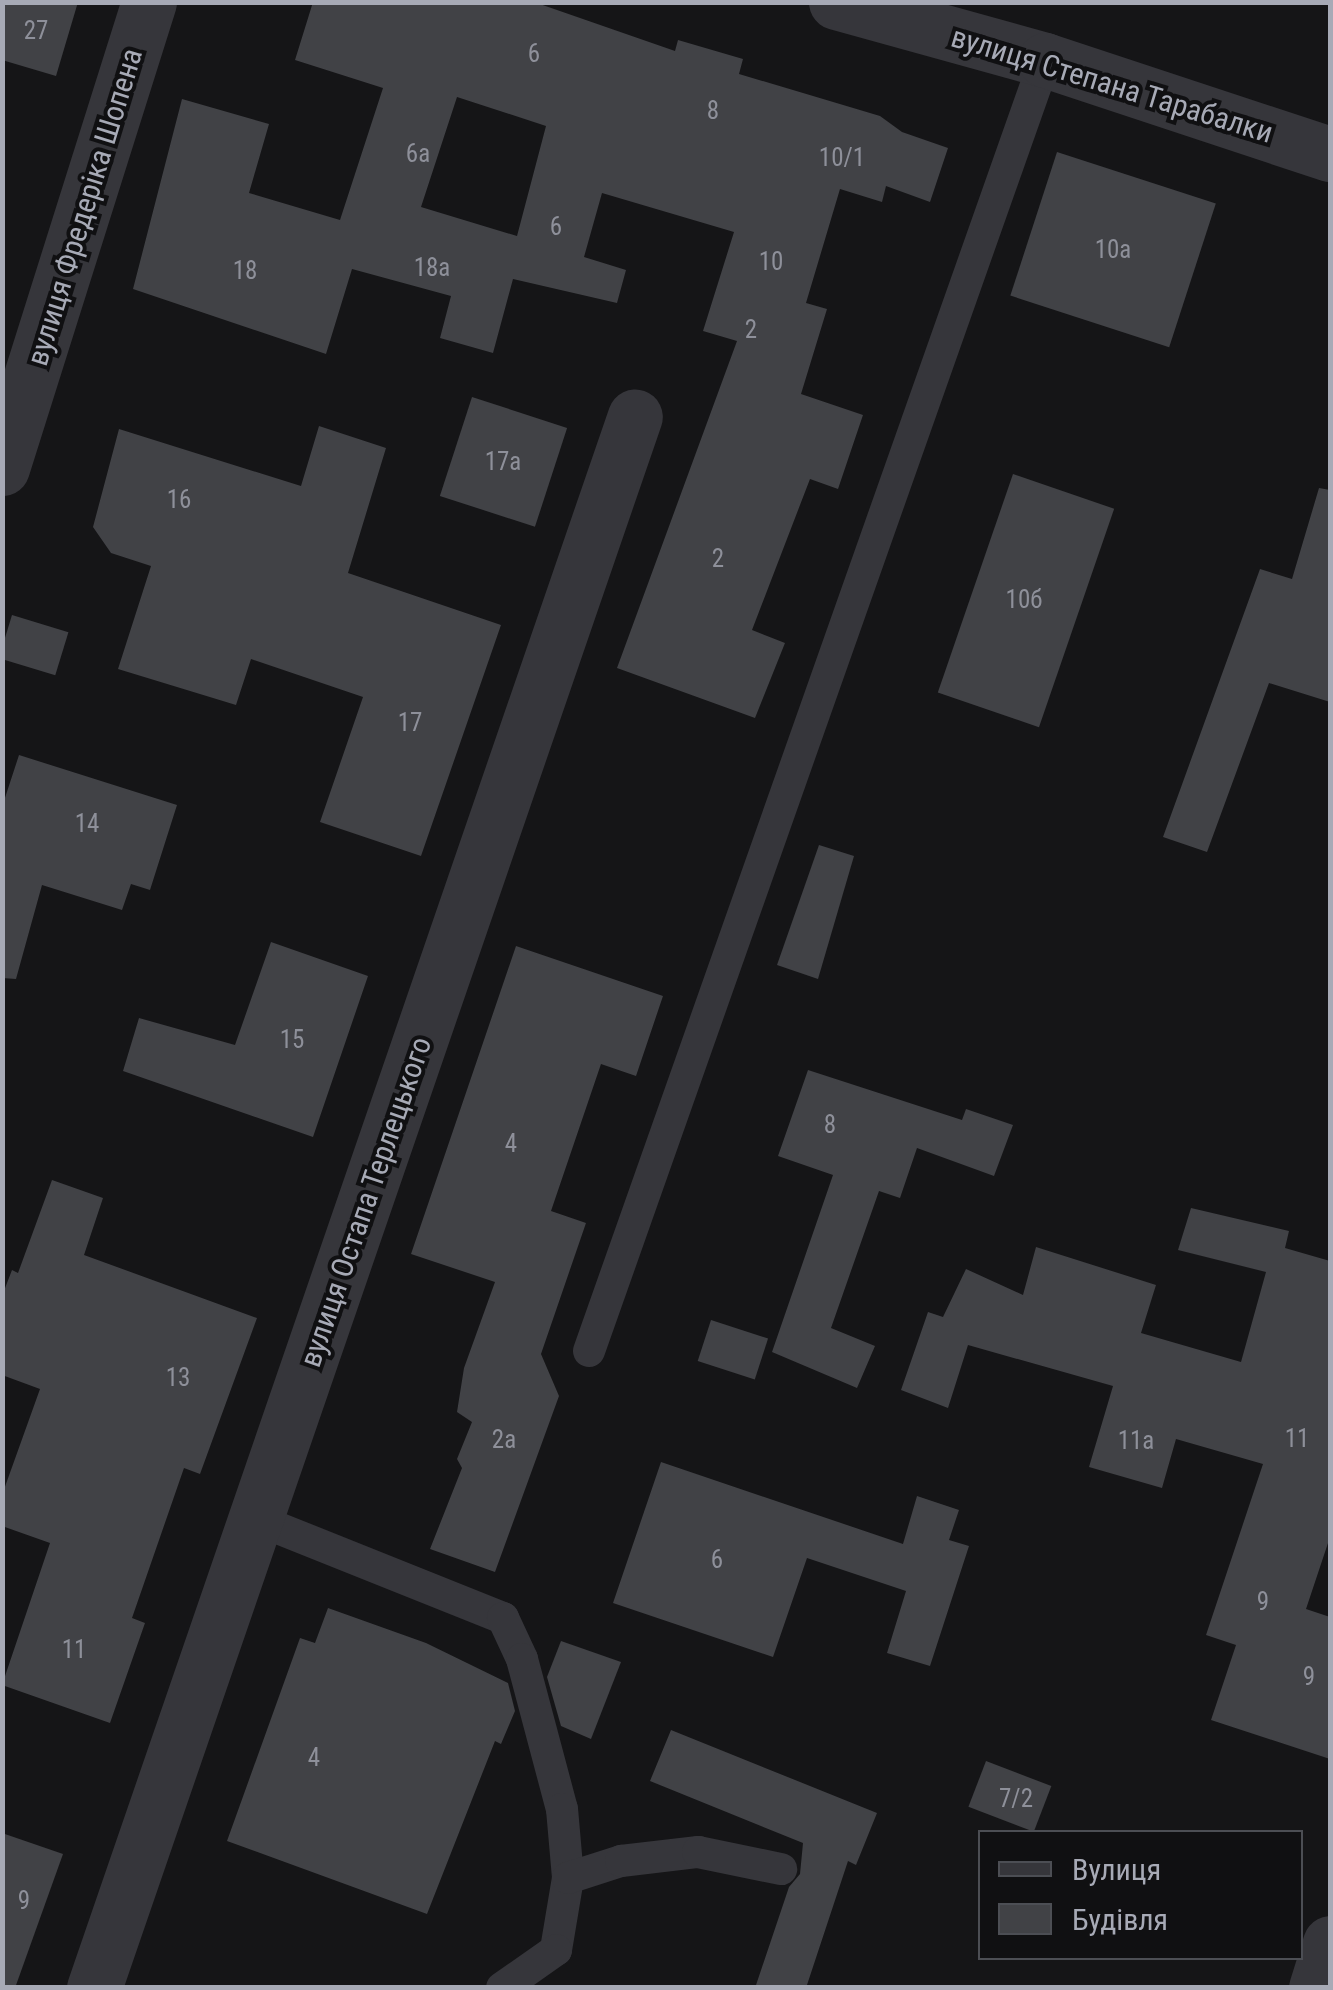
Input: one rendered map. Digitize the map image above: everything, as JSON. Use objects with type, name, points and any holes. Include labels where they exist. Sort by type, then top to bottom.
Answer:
[{"type":"street","name":"вулиця Фредеріка Шопена","points":[[2,468],[149,2]]},
{"type":"street","name":"вулиця Степана Тарабалки","points":[[836,2],[1045,60],[1330,154]]},
{"type":"street","name":"вулиця Остапа Терлецького","points":[[94,1988],[635,416]]},
{"type":"street","points":[[1316,1988],[1330,1943]]},
{"type":"lane","points":[[589,1351],[1045,60]]},
{"type":"lane","points":[[258,1520],[503,1618],[522,1659],[562,1809],[568,1878],[556,1950],[502,1988]]},
{"type":"lane","points":[[568,1878],[622,1861],[698,1852],[781,1869]]},
{"type":"building","points":[[2,2],[78,2],[56,76],[2,60]]},
{"type":"building","points":[[313,2],[534,2],[675,51],[678,40],[743,59],[739,74],[880,116],[902,132],[948,148],[930,202],[886,186],[882,202],[840,189],[806,303],[827,309],[801,394],[863,415],[838,489],[810,479],[752,630],[785,643],[755,718],[617,668],[737,341],[703,331],[734,232],[602,193],[584,257],[626,270],[617,303],[513,279],[493,353],[440,338],[451,296],[352,269],[326,354],[133,289],[182,99],[269,124],[249,193],[340,220],[383,88],[295,60]],"holes":[[[457,97],[546,126],[517,236],[421,207]]]},
{"type":"building","points":[[1057,152],[1216,204],[1169,347],[1010,296]]},
{"type":"building","points":[[472,397],[567,428],[535,527],[440,496]]},
{"type":"building","points":[[319,426],[386,448],[348,573],[501,625],[421,856],[320,822],[363,697],[251,659],[236,705],[118,669],[151,566],[111,553],[93,527],[119,429],[301,486]]},
{"type":"building","points":[[1013,474],[1114,509],[1039,727],[938,692]]},
{"type":"building","points":[[1319,488],[1330,490],[1330,702],[1269,683],[1207,852],[1163,837],[1260,569],[1292,579]]},
{"type":"building","points":[[12,615],[68,632],[55,675],[2,659]]},
{"type":"building","points":[[19,755],[177,805],[150,890],[131,884],[122,910],[42,885],[16,979],[2,978],[2,807]]},
{"type":"building","points":[[819,845],[854,856],[818,979],[777,965]]},
{"type":"building","points":[[271,942],[368,976],[313,1137],[123,1071],[139,1018],[235,1045]]},
{"type":"building","points":[[516,946],[663,996],[636,1076],[601,1064],[551,1211],[586,1223],[541,1354],[559,1396],[495,1572],[430,1549],[462,1468],[457,1459],[472,1422],[457,1412],[464,1368],[495,1282],[411,1254]]},
{"type":"building","points":[[808,1070],[962,1120],[966,1109],[1013,1125],[994,1176],[917,1148],[900,1198],[879,1191],[831,1328],[875,1346],[857,1388],[772,1352],[833,1175],[778,1156]]},
{"type":"building","points":[[52,1180],[103,1198],[84,1255],[257,1318],[200,1474],[184,1468],[132,1618],[145,1623],[110,1723],[2,1685],[50,1543],[2,1526],[2,1495],[40,1389],[2,1375],[2,1296],[12,1270],[18,1273]]},
{"type":"building","points":[[1191,1208],[1289,1231],[1285,1248],[1330,1261],[1330,1537],[1306,1609],[1330,1617],[1330,1759],[1211,1720],[1236,1645],[1206,1635],[1263,1464],[1176,1439],[1162,1488],[1089,1467],[1113,1386],[968,1345],[948,1408],[901,1390],[928,1312],[943,1317],[966,1269],[1023,1295],[1036,1247],[1156,1285],[1141,1333],[1241,1362],[1266,1272],[1178,1250]]},
{"type":"building","points":[[711,1320],[768,1339],[755,1379],[698,1361]]},
{"type":"building","points":[[661,1462],[903,1544],[917,1496],[959,1510],[949,1540],[969,1546],[930,1666],[887,1653],[906,1591],[807,1558],[773,1657],[613,1603]]},
{"type":"building","points":[[328,1608],[426,1643],[508,1683],[515,1711],[501,1744],[495,1741],[427,1914],[227,1841],[300,1638],[315,1643]]},
{"type":"building","points":[[561,1641],[621,1662],[591,1739],[561,1726],[547,1677]]},
{"type":"building","points":[[671,1730],[877,1813],[856,1865],[848,1861],[806,1988],[755,1988],[789,1887],[800,1874],[803,1843],[650,1781]]},
{"type":"building","points":[[986,1761],[1051,1786],[1034,1830],[968,1807]]},
{"type":"building","points":[[2,1833],[63,1854],[15,1988],[2,1988]]}]
